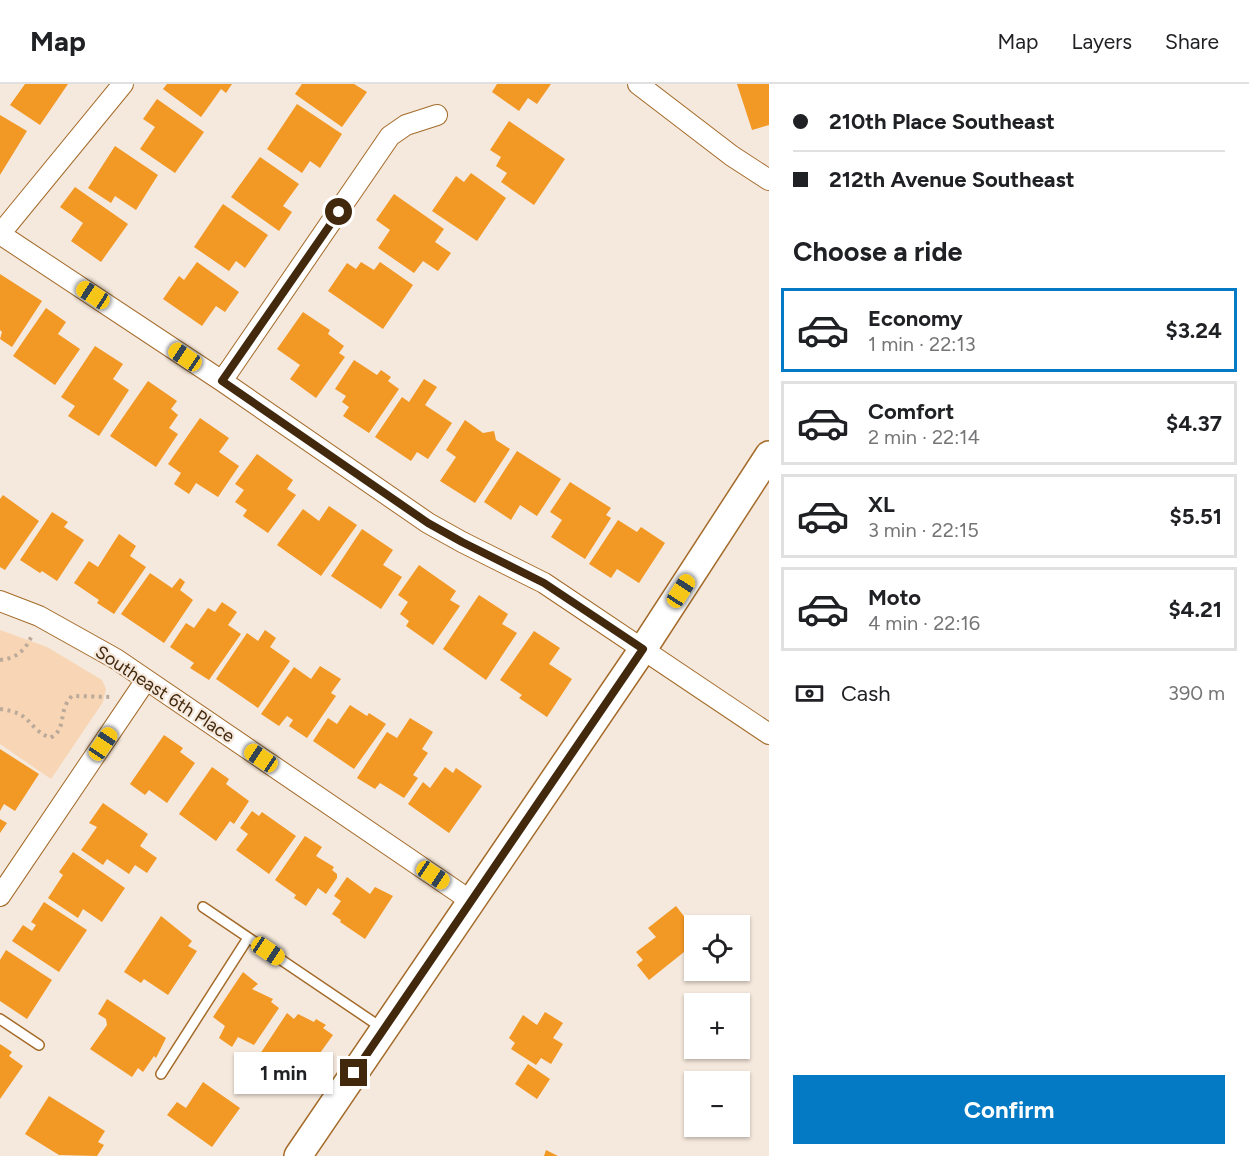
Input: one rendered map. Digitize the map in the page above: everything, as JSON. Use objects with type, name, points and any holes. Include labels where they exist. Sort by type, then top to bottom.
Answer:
[{"type":"street","points":[[123,84],[0,234],[222,381],[428,523],[544,583],[769,734]]},
{"type":"street","points":[[638,84],[732,156],[769,180]]},
{"type":"street","points":[[222,381],[390,136],[406,125],[437,115]]},
{"type":"street","points":[[298,1156],[643,649],[769,455]]},
{"type":"street","name":"Southeast 6th Place","points":[[0,601],[39,616],[116,659],[471,901]]},
{"type":"street","points":[[0,896],[146,680]]},
{"type":"lane","points":[[203,907],[384,1030]]},
{"type":"lane","points":[[160,1074],[249,938]]},
{"type":"lane","points":[[0,1019],[39,1045]]},
{"type":"path","points":[[0,660],[14,658],[20,654],[29,643],[39,616]]},
{"type":"path","points":[[0,710],[14,711],[25,716],[42,734],[50,738],[57,735],[61,727],[62,712],[66,702],[72,696],[115,697],[129,705]]},
{"type":"shaded area","points":[[0,630],[47,647],[102,680],[106,689],[103,702],[51,779],[0,744]]},
{"type":"building","points":[[25,84],[68,84],[40,125],[10,105]]},
{"type":"building","points":[[167,84],[232,84],[226,93],[221,89],[201,117],[163,89]]},
{"type":"building","points":[[302,84],[354,84],[367,92],[342,127],[295,94]]},
{"type":"building","points":[[497,84],[551,84],[537,104],[528,98],[519,111],[492,92]]},
{"type":"building","points":[[737,84],[769,84],[769,125],[752,130]]},
{"type":"building","points":[[157,99],[204,132],[175,173],[140,149],[155,127],[143,119]]},
{"type":"building","points":[[297,104],[342,134],[320,168],[310,161],[302,173],[267,149]]},
{"type":"building","points":[[0,115],[27,131],[0,175]]},
{"type":"building","points":[[509,121],[565,159],[534,205],[501,182],[507,173],[496,166],[501,157],[490,150]]},
{"type":"building","points":[[115,146],[158,175],[136,210],[115,196],[111,203],[88,188]]},
{"type":"building","points":[[260,157],[299,184],[283,206],[292,212],[279,231],[231,197]]},
{"type":"building","points":[[471,173],[506,198],[477,241],[432,211],[456,176],[464,182]]},
{"type":"building","points":[[75,187],[128,224],[101,262],[71,241],[83,223],[60,207]]},
{"type":"building","points":[[394,194],[444,229],[435,242],[451,253],[438,271],[423,261],[414,273],[378,248],[390,230],[376,220]]},
{"type":"building","points":[[223,204],[268,235],[245,268],[236,261],[229,271],[194,247]]},
{"type":"building","points":[[197,262],[239,292],[225,312],[216,306],[202,326],[163,299],[179,276],[184,280]]},
{"type":"building","points":[[361,262],[374,270],[380,262],[413,285],[383,329],[328,291],[347,263],[356,269]]},
{"type":"building","points":[[0,274],[42,301],[12,347],[0,339],[2,332],[0,330]]},
{"type":"building","points":[[46,308],[66,322],[58,334],[80,349],[55,385],[13,356]]},
{"type":"building","points":[[303,312],[330,330],[328,334],[344,346],[339,353],[345,357],[316,398],[290,379],[300,365],[277,349]]},
{"type":"building","points":[[95,346],[123,364],[113,379],[129,390],[99,436],[68,416],[75,406],[61,397]]},
{"type":"building","points":[[354,360],[377,375],[381,370],[391,377],[388,381],[399,389],[369,433],[343,416],[349,407],[342,402],[346,396],[335,389]]},
{"type":"building","points":[[424,379],[437,387],[425,405],[452,423],[428,459],[417,452],[411,461],[375,437],[402,397],[409,402]]},
{"type":"building","points":[[148,381],[177,401],[171,409],[178,415],[169,428],[178,434],[156,467],[110,436]]},
{"type":"building","points":[[200,418],[229,438],[219,452],[239,466],[218,497],[196,483],[189,494],[174,484],[181,473],[168,464]]},
{"type":"building","points":[[465,420],[483,433],[494,431],[496,440],[510,449],[475,503],[440,481],[456,457],[446,450]]},
{"type":"building","points":[[517,451],[561,479],[537,516],[520,505],[511,520],[484,502]]},
{"type":"building","points":[[257,454],[293,480],[287,489],[296,495],[268,533],[243,516],[247,510],[235,502],[244,490],[235,484]]},
{"type":"building","points":[[570,482],[611,508],[606,515],[611,518],[585,559],[551,537],[562,520],[550,512]]},
{"type":"building","points":[[3,495],[39,521],[5,570],[0,567],[0,499]]},
{"type":"building","points":[[329,506],[357,525],[321,576],[277,545],[303,509],[319,521]]},
{"type":"building","points":[[52,512],[68,522],[64,527],[84,540],[57,581],[20,560]]},
{"type":"building","points":[[618,520],[637,532],[641,527],[665,543],[639,583],[617,569],[611,578],[589,564]]},
{"type":"building","points":[[362,529],[393,550],[383,565],[402,577],[381,609],[331,576]]},
{"type":"building","points":[[119,534],[136,546],[130,556],[146,567],[114,614],[97,603],[99,600],[74,583],[89,561],[98,567]]},
{"type":"building","points":[[419,565],[456,591],[450,600],[460,606],[433,645],[406,626],[409,621],[400,614],[408,602],[398,595]]},
{"type":"building","points":[[150,573],[172,588],[180,578],[185,582],[180,590],[193,600],[164,643],[121,614]]},
{"type":"building","points":[[479,595],[508,614],[502,624],[517,633],[486,680],[443,649]]},
{"type":"building","points":[[222,602],[237,612],[228,625],[241,634],[209,680],[190,668],[194,663],[170,647],[186,623],[194,628],[208,608],[215,612]]},
{"type":"building","points":[[265,630],[276,638],[270,647],[290,661],[258,708],[216,679],[247,633],[258,641]]},
{"type":"building","points":[[534,631],[560,648],[549,664],[572,679],[547,717],[519,698],[522,695],[500,680]]},
{"type":"building","points":[[320,666],[341,679],[331,693],[336,696],[307,738],[289,726],[293,720],[287,716],[279,726],[261,714],[294,667],[311,679]]},
{"type":"building","points":[[350,705],[386,724],[354,769],[313,741],[328,718],[337,724]]},
{"type":"building","points":[[410,718],[433,732],[422,749],[428,753],[413,775],[418,778],[404,798],[380,783],[375,789],[357,778],[387,732],[397,738]]},
{"type":"building","points":[[164,735],[183,748],[180,752],[195,763],[167,803],[149,790],[145,795],[130,784]]},
{"type":"building","points":[[0,749],[39,774],[15,811],[4,804],[0,811]]},
{"type":"building","points":[[212,767],[229,779],[226,784],[249,801],[234,824],[230,821],[216,841],[179,814]]},
{"type":"building","points":[[445,767],[453,773],[456,768],[482,786],[449,833],[408,804],[423,782],[430,788]]},
{"type":"building","points":[[103,803],[148,834],[140,846],[157,858],[147,873],[135,865],[129,874],[107,859],[103,865],[81,850],[97,827],[89,823]]},
{"type":"building","points":[[252,811],[259,816],[262,812],[296,836],[269,874],[236,850],[248,834],[240,828]]},
{"type":"building","points":[[0,819],[7,823],[0,833]]},
{"type":"building","points":[[305,836],[322,847],[316,856],[334,867],[332,870],[337,874],[337,878],[326,894],[318,888],[306,906],[294,898],[296,895],[275,880]]},
{"type":"building","points":[[73,852],[125,888],[102,922],[83,909],[78,918],[48,898],[63,875],[59,872]]},
{"type":"building","points":[[347,877],[370,894],[375,887],[393,896],[365,939],[332,914],[341,901],[334,896]]},
{"type":"building","points":[[44,902],[87,930],[59,972],[12,941],[23,925],[32,931],[36,925],[31,922]]},
{"type":"building","points":[[676,906],[684,916],[684,952],[649,980],[637,965],[643,960],[636,952],[656,937],[648,928]]},
{"type":"building","points":[[161,916],[192,941],[188,946],[197,951],[168,995],[144,979],[141,983],[124,972]]},
{"type":"building","points":[[6,950],[52,980],[27,1019],[0,1001],[0,960]]},
{"type":"building","points":[[243,972],[258,984],[252,989],[273,999],[271,1002],[279,1008],[254,1045],[238,1037],[232,1047],[219,1038],[225,1026],[213,1017]]},
{"type":"building","points":[[107,999],[166,1038],[156,1058],[154,1056],[143,1072],[138,1068],[132,1077],[90,1049],[107,1025],[106,1019],[98,1014]]},
{"type":"building","points":[[545,1012],[563,1023],[553,1038],[563,1044],[551,1064],[541,1058],[536,1065],[511,1049],[515,1043],[509,1038],[523,1015],[537,1025]]},
{"type":"building","points":[[287,1013],[294,1019],[298,1014],[314,1022],[316,1019],[326,1025],[323,1028],[333,1035],[292,1092],[279,1084],[284,1076],[283,1070],[260,1054]]},
{"type":"building","points":[[0,1044],[12,1052],[9,1056],[23,1066],[0,1099]]},
{"type":"building","points":[[528,1064],[550,1079],[537,1099],[515,1084]]},
{"type":"building","points":[[203,1082],[240,1108],[212,1147],[167,1115],[177,1102],[186,1108]]},
{"type":"building","points":[[49,1096],[105,1131],[98,1142],[104,1145],[97,1156],[59,1155],[25,1134]]},
{"type":"building","points":[[546,1150],[558,1156],[544,1156]]},
{"type":"route","points":[[339,212],[222,381],[428,523],[544,583],[643,649],[354,1073]]}]
